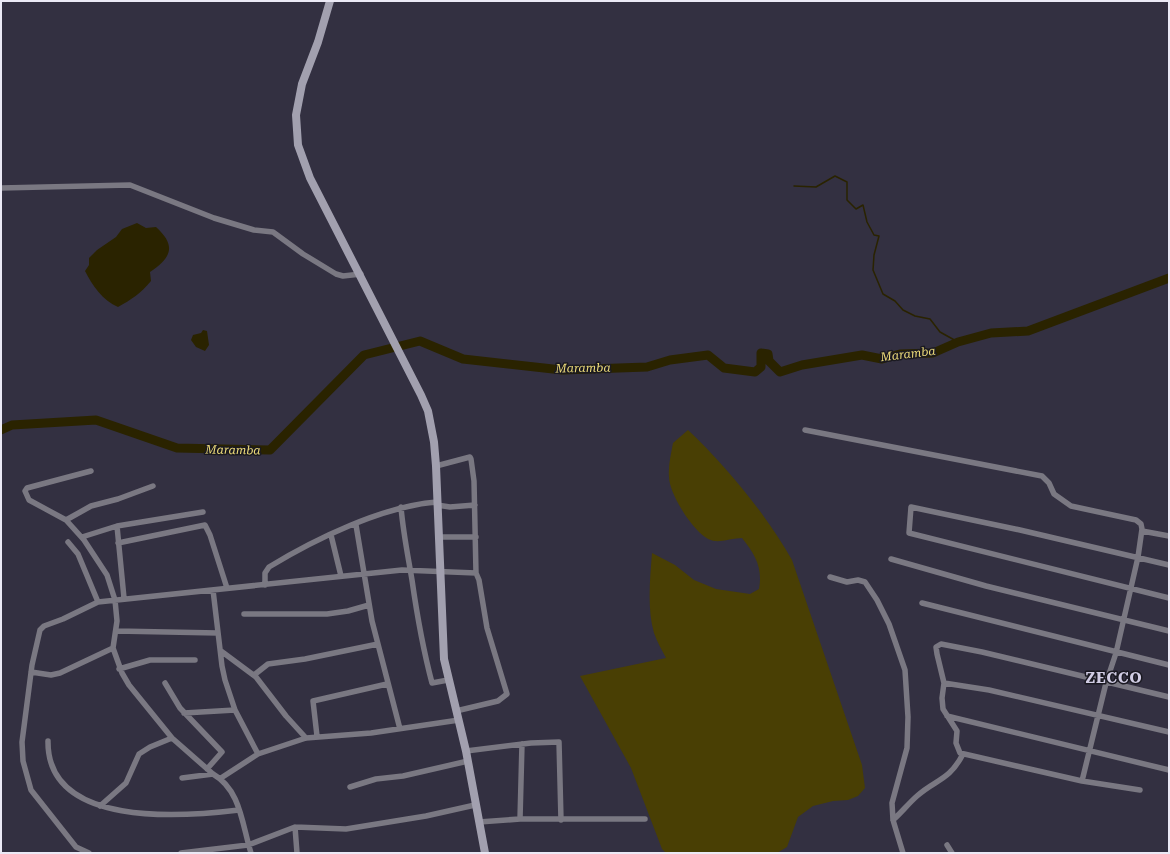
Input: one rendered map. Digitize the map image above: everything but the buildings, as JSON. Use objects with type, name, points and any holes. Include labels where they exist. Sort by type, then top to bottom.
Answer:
[{"type":"street","points":[[330,1],[318,42],[302,84],[296,115],[298,145],[310,178],[361,274],[403,363],[428,411],[434,442],[436,466],[442,638],[448,680],[466,751],[485,853]]},
{"type":"street","points":[[1,188],[130,185],[214,218],[254,230],[273,232],[303,254],[336,274],[343,276],[361,274]]},
{"type":"street","points":[[805,430],[1042,476],[1049,483],[1054,494],[1067,503],[1136,520],[1141,524],[1142,531],[1138,558],[1122,620],[1116,652],[1106,683],[1082,781]]},
{"type":"street","points":[[436,466],[470,457],[473,469],[475,505],[476,573],[479,580],[487,628],[507,694],[498,700],[456,711]]},
{"type":"street","points":[[91,471],[27,488],[25,491],[29,500],[66,520],[82,537],[106,576],[115,600],[117,615],[113,648],[120,669],[129,685],[172,738],[213,774],[220,778],[232,791],[239,810],[250,853]]},
{"type":"street","points":[[66,520],[91,506],[153,486]]},
{"type":"street","points":[[265,585],[265,573],[269,567],[331,535],[401,507],[437,504],[450,507],[475,505]]},
{"type":"street","points":[[401,507],[420,632],[432,683],[448,680]]},
{"type":"street","points":[[1169,565],[911,507],[909,534],[1130,587],[1169,598]]},
{"type":"street","points":[[82,537],[117,526],[202,512]]},
{"type":"street","points":[[118,543],[204,524],[210,535],[227,588]]},
{"type":"street","points":[[356,525],[369,605],[387,684],[400,729]]},
{"type":"street","points":[[117,526],[124,598]]},
{"type":"street","points":[[1142,531],[1169,536]]},
{"type":"street","points":[[331,535],[342,576]]},
{"type":"street","points":[[438,537],[476,537]]},
{"type":"street","points":[[68,542],[78,554],[98,602]]},
{"type":"street","points":[[891,558],[986,586],[1169,631]]},
{"type":"street","points":[[89,853],[76,847],[34,795],[29,783],[22,755],[22,742],[30,672],[42,628],[98,602],[124,598],[410,570],[476,573]]},
{"type":"street","points":[[830,577],[847,582],[858,580],[865,582],[877,600],[889,624],[905,670],[908,717],[907,748],[892,803],[893,820],[903,853]]},
{"type":"street","points":[[213,590],[223,673],[235,710],[258,754]]},
{"type":"street","points":[[922,603],[1169,665]]},
{"type":"street","points":[[244,614],[327,614],[369,605]]},
{"type":"street","points":[[116,631],[218,633]]},
{"type":"street","points":[[254,675],[272,663],[305,659],[378,644]]},
{"type":"street","points":[[1140,790],[1082,781],[962,754],[958,750],[956,744],[957,731],[947,716],[942,704],[944,683],[936,650],[938,645],[941,644],[982,652],[1169,697]]},
{"type":"street","points":[[30,672],[51,675],[60,673],[113,648]]},
{"type":"street","points":[[221,651],[254,675],[266,688],[286,716],[306,738]]},
{"type":"street","points":[[120,669],[150,660],[195,660]]},
{"type":"street","points":[[165,683],[184,713],[222,752],[208,769]]},
{"type":"street","points":[[944,683],[989,690],[1169,732]]},
{"type":"street","points":[[317,736],[313,701],[387,684]]},
{"type":"street","points":[[184,713],[235,710]]},
{"type":"street","points":[[947,716],[1169,770]]},
{"type":"street","points":[[220,778],[258,754],[306,738],[400,729],[459,720]]},
{"type":"street","points":[[100,806],[126,783],[136,759],[142,751],[172,738]]},
{"type":"street","points":[[48,742],[51,767],[60,782],[79,797],[100,806],[172,815],[239,810]]},
{"type":"street","points":[[466,751],[522,744],[559,742],[562,820]]},
{"type":"street","points":[[520,819],[522,744]]},
{"type":"street","points":[[893,820],[918,795],[944,779],[952,772],[962,754]]},
{"type":"street","points":[[350,787],[376,779],[410,774],[468,761]]},
{"type":"street","points":[[182,778],[213,774]]},
{"type":"street","points":[[181,853],[248,845],[295,826],[346,829],[426,816],[475,804]]},
{"type":"street","points":[[479,822],[520,819],[645,820]]},
{"type":"street","points":[[295,826],[297,853]]},
{"type":"street","points":[[947,845],[952,853]]},
{"type":"shaded area","points":[[137,223],[146,228],[156,227],[167,240],[169,251],[163,262],[150,272],[151,281],[136,296],[118,307],[98,292],[85,271],[89,265],[89,258],[97,250],[116,237],[122,229]]},
{"type":"shaded area","points":[[203,330],[207,331],[209,345],[205,351],[196,347],[191,340],[193,335],[201,333]]},
{"type":"shaded area","points":[[688,430],[717,459],[758,508],[792,560],[862,765],[865,788],[858,796],[848,800],[833,801],[813,806],[798,817],[787,847],[777,853],[666,853],[662,849],[631,768],[580,676],[666,658],[654,633],[650,614],[650,573],[652,553],[675,565],[694,580],[716,589],[750,594],[759,589],[760,574],[757,562],[751,550],[742,538],[718,541],[708,539],[700,533],[685,515],[674,494],[670,485],[669,477],[673,443]]},
{"type":"waterway","points":[[794,186],[816,187],[835,176],[847,182],[847,200],[856,209],[863,205],[867,222],[874,235],[879,236],[874,255],[873,270],[883,294],[895,301],[903,310],[915,316],[930,319],[940,332],[958,342]]},
{"type":"waterway","name":"Maramba","points":[[1,430],[12,425],[96,420],[177,448],[270,450],[364,355],[420,341],[463,359],[562,370],[647,367],[670,360],[708,355],[724,368],[755,372],[761,367],[761,353],[768,354],[769,361],[780,372],[802,365],[862,355],[882,359],[900,354],[933,353],[958,342],[991,333],[1028,331],[1169,278]]},
{"type":"district","name":"ZECCO","points":[[1114,678]]}]
